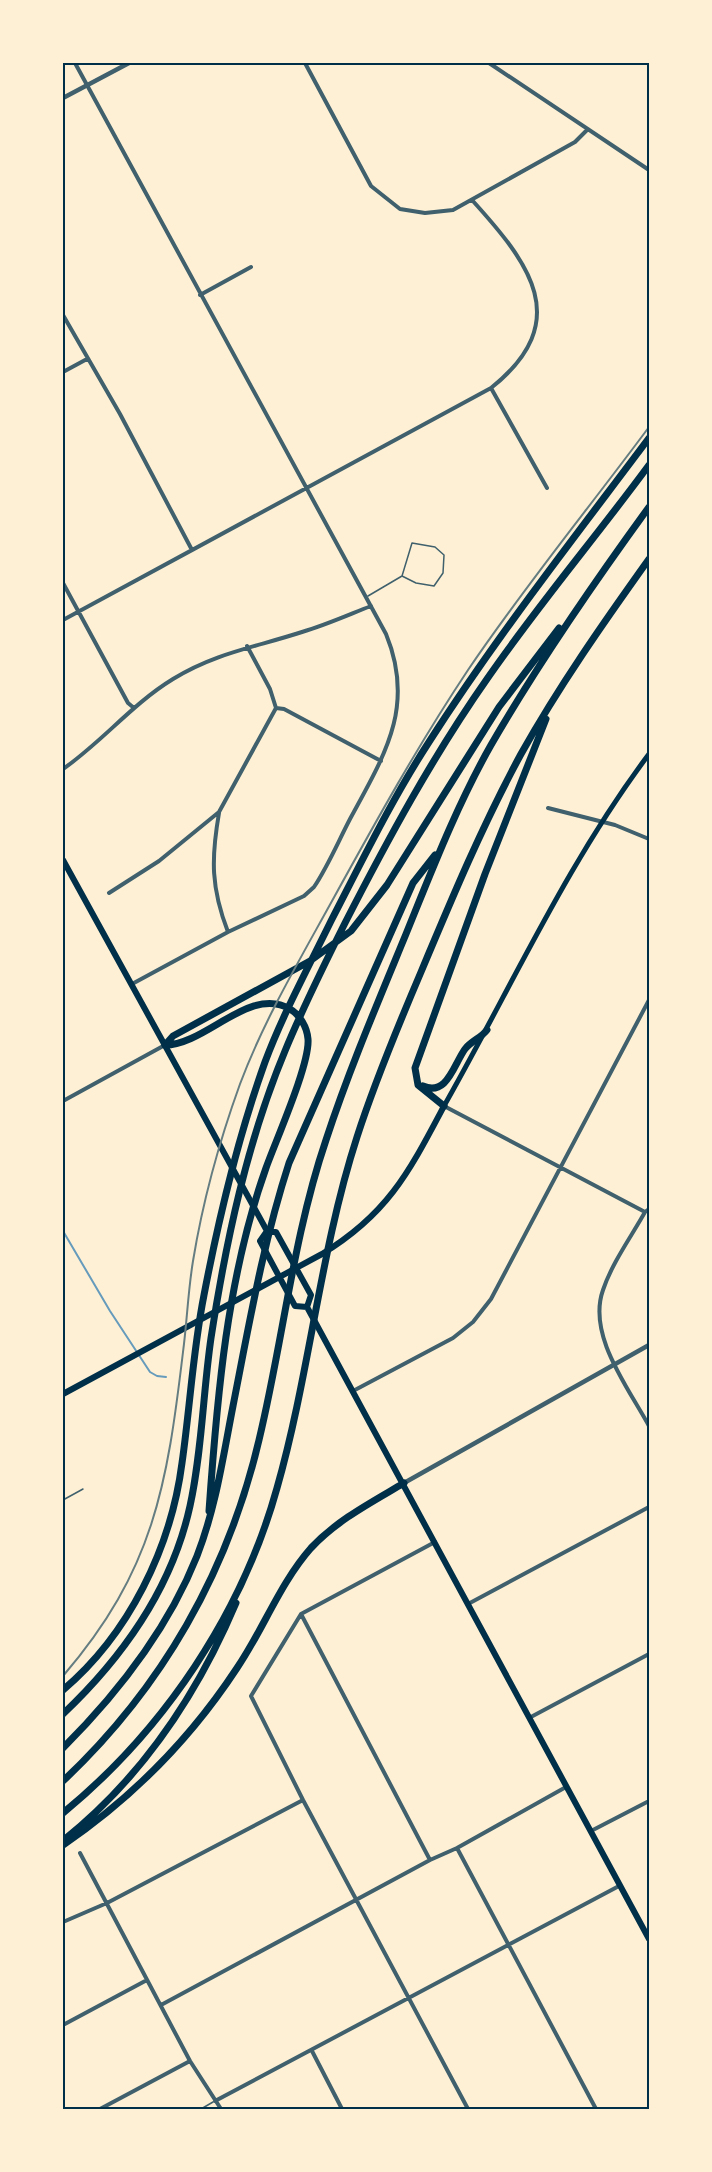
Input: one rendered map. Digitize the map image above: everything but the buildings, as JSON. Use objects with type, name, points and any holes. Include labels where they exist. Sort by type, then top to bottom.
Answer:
[{"type":"highway","points":[[63,1692],[96,1658],[129,1614],[151,1570],[169,1520],[182,1465],[191,1375],[206,1284],[252,1100],[284,1016],[364,856],[428,744],[519,611],[649,438]]},
{"type":"highway","points":[[64,1713],[102,1675],[132,1637],[155,1598],[174,1553],[189,1508],[212,1335],[247,1161],[284,1053],[311,992],[384,848],[451,734],[539,606],[649,465]]},
{"type":"highway","points":[[63,1781],[123,1717],[169,1657],[208,1589],[231,1536],[260,1438],[300,1242],[324,1144],[360,1045],[440,849],[489,748],[549,650],[649,507]]},
{"type":"highway","points":[[63,1843],[118,1791],[177,1715],[223,1633],[258,1547],[280,1478],[329,1242],[347,1170],[367,1107],[470,859],[522,754],[558,692],[649,559]]},
{"type":"highway","points":[[165,1045],[173,1036],[332,947],[368,911],[499,707],[601,574]]},
{"type":"highway","points":[[444,1106],[422,1089],[415,1079],[415,1068],[485,874],[558,692]]},
{"type":"highway","points":[[63,1748],[112,1695],[154,1637],[188,1578],[206,1532],[219,1484],[259,1273],[286,1174],[308,1117],[413,884],[440,849]]},
{"type":"highway","points":[[165,1045],[179,1045],[251,1007],[269,1003],[282,1005],[296,1014],[305,1026],[308,1044],[304,1064],[261,1182],[239,1256],[227,1341],[206,1532]]},
{"type":"highway","points":[[415,1079],[429,1088],[443,1084],[465,1048],[487,1030]]},
{"type":"highway","points":[[63,1843],[126,1798],[180,1742],[238,1667],[311,1549],[350,1515],[404,1483]]},
{"type":"highway","points":[[63,1813],[127,1753],[175,1695],[222,1621],[258,1547]]},
{"type":"main road","points":[[63,1394],[295,1269],[351,1236],[383,1207],[403,1181],[602,821],[649,754]]},
{"type":"main road","points":[[63,860],[267,1232]]},
{"type":"main road","points":[[267,1232],[276,1232],[311,1295],[307,1307],[649,1940]]},
{"type":"main road","points":[[267,1232],[260,1241],[295,1306],[307,1307]]},
{"type":"street","points":[[75,63],[371,606],[393,651],[399,696],[393,733],[381,761],[314,887],[304,896],[228,932],[132,984]]},
{"type":"street","points":[[63,98],[129,63]]},
{"type":"street","points":[[305,63],[361,170],[381,196],[400,209],[425,213],[453,210],[575,142],[588,129]]},
{"type":"street","points":[[489,63],[649,170]]},
{"type":"street","points":[[63,620],[491,388],[508,374],[527,350],[537,321],[537,302],[527,271],[516,252],[472,200]]},
{"type":"street","points":[[200,295],[251,267]]},
{"type":"street","points":[[63,315],[120,414],[192,550]]},
{"type":"street","points":[[63,372],[87,359]]},
{"type":"street","points":[[491,388],[547,488]]},
{"type":"street","points":[[63,584],[128,703],[134,708]]},
{"type":"street","points":[[63,769],[79,758],[134,708],[204,662],[247,646],[328,624],[371,606]]},
{"type":"street","points":[[228,932],[214,892],[213,842],[219,812],[276,708],[270,689],[247,646]]},
{"type":"street","points":[[276,708],[284,709],[381,761]]},
{"type":"street","points":[[548,808],[602,821],[649,839]]},
{"type":"street","points":[[109,893],[159,861],[219,812]]},
{"type":"street","points":[[353,1390],[453,1338],[473,1322],[491,1299],[649,999]]},
{"type":"street","points":[[63,1101],[165,1045]]},
{"type":"street","points":[[444,1106],[561,1169],[647,1210],[603,1289],[599,1306],[599,1329],[649,1426]]},
{"type":"street","points":[[404,1483],[649,1345]]},
{"type":"street","points":[[468,1604],[649,1508]]},
{"type":"street","points":[[435,1542],[301,1614],[251,1696],[303,1800],[468,2109]]},
{"type":"street","points":[[301,1614],[430,1860]]},
{"type":"street","points":[[529,1718],[649,1654]]},
{"type":"street","points":[[161,2005],[566,1787]]},
{"type":"street","points":[[63,1922],[107,1903],[303,1800]]},
{"type":"street","points":[[590,1831],[649,1801]]},
{"type":"street","points":[[456,1848],[596,2109]]},
{"type":"street","points":[[80,1853],[190,2061],[220,2109]]},
{"type":"street","points":[[215,2101],[619,1886]]},
{"type":"street","points":[[63,2025],[147,1980]]},
{"type":"street","points":[[312,2051],[342,2109]]},
{"type":"street","points":[[100,2109],[190,2061]]},
{"type":"lane","points":[[366,597],[402,576],[412,543],[435,547],[444,555],[443,573],[434,586],[416,583],[402,576]]},
{"type":"lane","points":[[63,1500],[83,1488]]},
{"type":"lane","points":[[201,2109],[215,2101]]},
{"type":"waterway","points":[[63,1231],[110,1311],[150,1372],[166,1377]]},
{"type":"railway","points":[[63,1676],[94,1637],[118,1600],[137,1562],[151,1524],[170,1444],[197,1238],[212,1171],[249,1060],[295,968],[364,843],[414,755],[450,698],[511,608],[649,427]]}]
